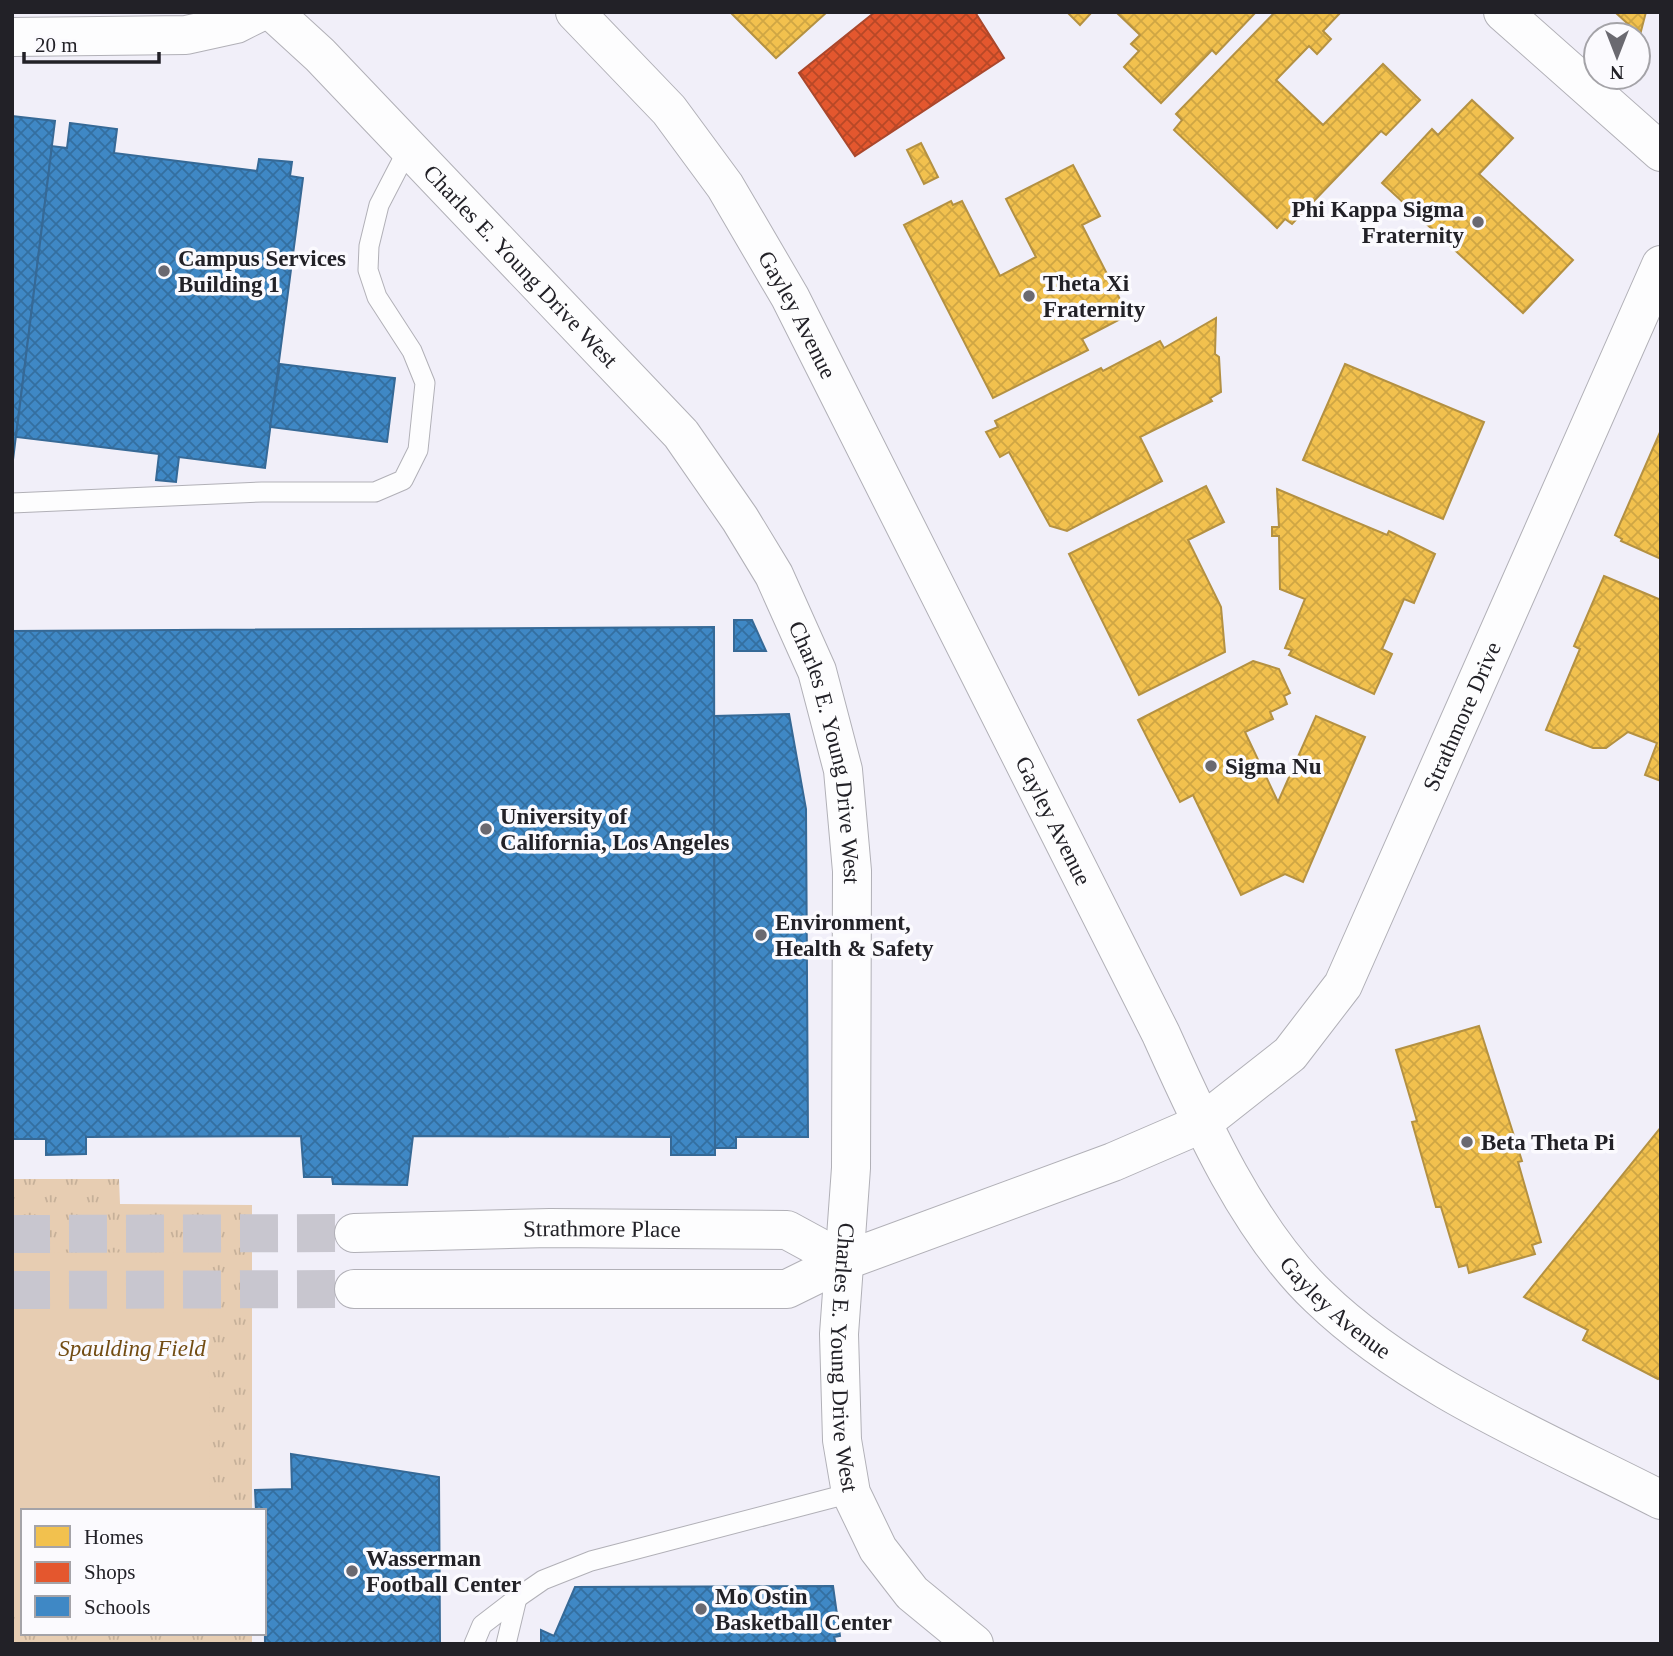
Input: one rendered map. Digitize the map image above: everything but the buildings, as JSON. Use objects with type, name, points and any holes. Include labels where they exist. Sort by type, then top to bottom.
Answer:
[{"type":"street","points":[[12,37],[187,35],[236,24],[260,12]]},
{"type":"street","name":"Charles E. Young Drive West","points":[[274,12],[320,55],[681,434],[775,575],[817,671],[844,769],[852,871],[851,1168],[839,1334],[842,1440],[851,1493],[878,1549],[912,1593],[974,1644]]},
{"type":"street","name":"Gayley Avenue","points":[[575,12],[669,110],[725,186],[790,297],[1160,1034],[1201,1124],[1282,1255],[1318,1297],[1373,1342],[1434,1383],[1661,1500]]},
{"type":"street","points":[[1503,12],[1661,152]]},
{"type":"street","name":"Strathmore Drive","points":[[1201,1124],[1290,1054],[1343,985],[1661,265]]},
{"type":"street","points":[[354,1289],[787,1289],[844,1261],[1132,1154],[1201,1124]]},
{"type":"street","name":"Strathmore Place","points":[[354,1233],[550,1228],[787,1230],[844,1261]]},
{"type":"lane","points":[[12,503],[239,493],[375,492],[403,481],[418,450],[425,383],[412,351],[377,298],[368,270],[369,246],[379,205],[408,149]]},
{"type":"lane","points":[[474,1644],[482,1625],[517,1598],[543,1580],[590,1560],[851,1493]]},
{"type":"lane","points":[[506,1644],[517,1598]]},
{"type":"green space","name":"Spaulding Field","points":[[12,1179],[119,1179],[120,1204],[252,1205],[252,1509],[21,1509],[21,1635],[252,1635],[252,1644],[12,1644]]},
{"type":"green space","name":"Spaulding Field","points":[[208,1252],[210,1509],[21,1509],[21,1585],[12,1585],[12,1253]]},
{"type":"tunnel","points":[[12,1234],[354,1233]]},
{"type":"tunnel","points":[[12,1290],[354,1289]]},
{"type":"place","name":"Phi Kappa Sigma Fraternity","points":[[1478,222]]},
{"type":"place","name":"Campus Services Building 1","points":[[164,271]]},
{"type":"place","name":"Theta Xi Fraternity","points":[[1029,296]]},
{"type":"place","name":"Sigma Nu","points":[[1211,766]]},
{"type":"place","name":"University of California, Los Angeles","points":[[486,829]]},
{"type":"place","name":"Environment, Health & Safety","points":[[761,935]]},
{"type":"place","name":"Beta Theta Pi","points":[[1467,1142]]},
{"type":"place","name":"Wasserman Football Center","points":[[352,1571]]},
{"type":"place","name":"Mo Ostin Basketball Center","points":[[701,1609]]}]
